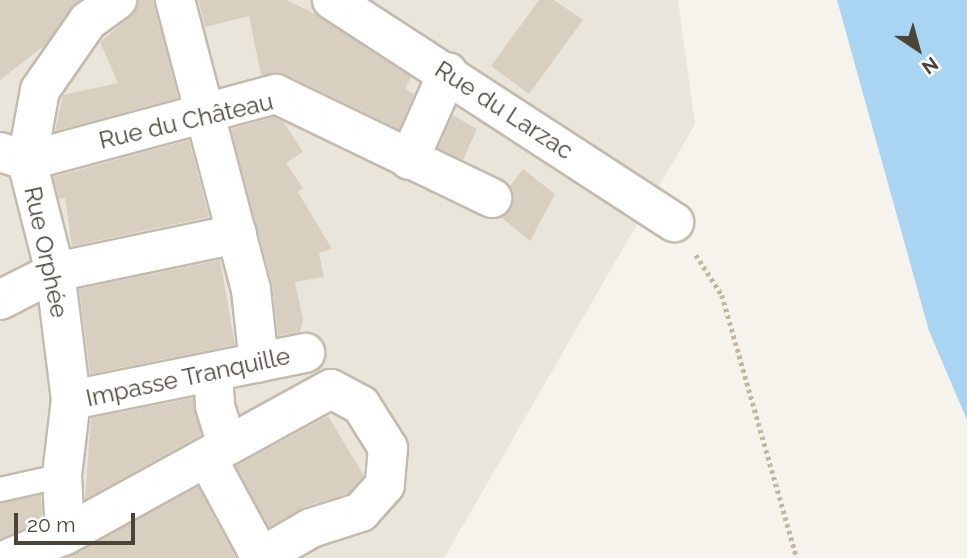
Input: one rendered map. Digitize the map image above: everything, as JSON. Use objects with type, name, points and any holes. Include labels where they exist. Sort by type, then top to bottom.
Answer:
[{"type":"street","name":"Rue Orphée","points":[[65,534],[62,475],[71,400],[55,272],[13,156],[40,90],[88,21],[117,0]]},
{"type":"street","points":[[175,0],[251,290],[259,362]]},
{"type":"street","name":"Rue du Larzac","points":[[331,0],[448,72],[674,222]]},
{"type":"street","points":[[409,160],[448,72]]},
{"type":"street","name":"Rue du Château","points":[[13,156],[276,94],[492,198]]},
{"type":"street","points":[[0,300],[55,272],[237,234]]},
{"type":"street","name":"Impasse Tranquille","points":[[71,400],[214,375],[305,353]]},
{"type":"street","points":[[10,558],[65,534],[216,451],[331,389],[361,405],[388,448],[386,485],[361,512],[311,528],[261,558],[216,451],[214,375]]},
{"type":"lane","points":[[0,489],[62,475]]},
{"type":"path","points":[[674,222],[722,295],[797,558]]},
{"type":"shaded area","points":[[0,0],[678,0],[695,124],[444,558],[0,558]]},
{"type":"water","points":[[837,0],[967,0],[967,420],[929,331]]},
{"type":"building","points":[[0,0],[80,0],[45,45],[0,80]]},
{"type":"building","points":[[138,0],[154,0],[178,98],[55,131],[63,95],[118,83],[100,42],[130,17]]},
{"type":"building","points":[[198,0],[286,0],[308,10],[411,77],[405,89],[414,94],[399,129],[285,74],[261,75],[249,16],[205,27]]},
{"type":"building","points":[[539,0],[554,0],[583,20],[529,94],[491,66]]},
{"type":"building","points":[[453,115],[477,129],[463,160],[438,148]]},
{"type":"building","points":[[274,117],[283,121],[303,152],[286,163],[303,188],[298,192],[332,249],[319,253],[324,277],[295,282],[303,319],[300,332],[278,336],[272,284],[231,129]]},
{"type":"building","points":[[189,140],[209,217],[72,246],[65,198],[59,199],[53,177]]},
{"type":"building","points":[[523,169],[555,194],[530,241],[501,217],[512,207],[510,186]]},
{"type":"building","points":[[220,260],[235,345],[90,374],[79,289]]},
{"type":"building","points":[[193,398],[201,435],[85,499],[91,418]]},
{"type":"building","points":[[328,416],[364,476],[349,493],[304,507],[269,527],[236,466]]},
{"type":"building","points":[[198,487],[236,558],[67,558],[75,554]]},
{"type":"building","points":[[41,494],[42,521],[0,539],[0,503]]}]
